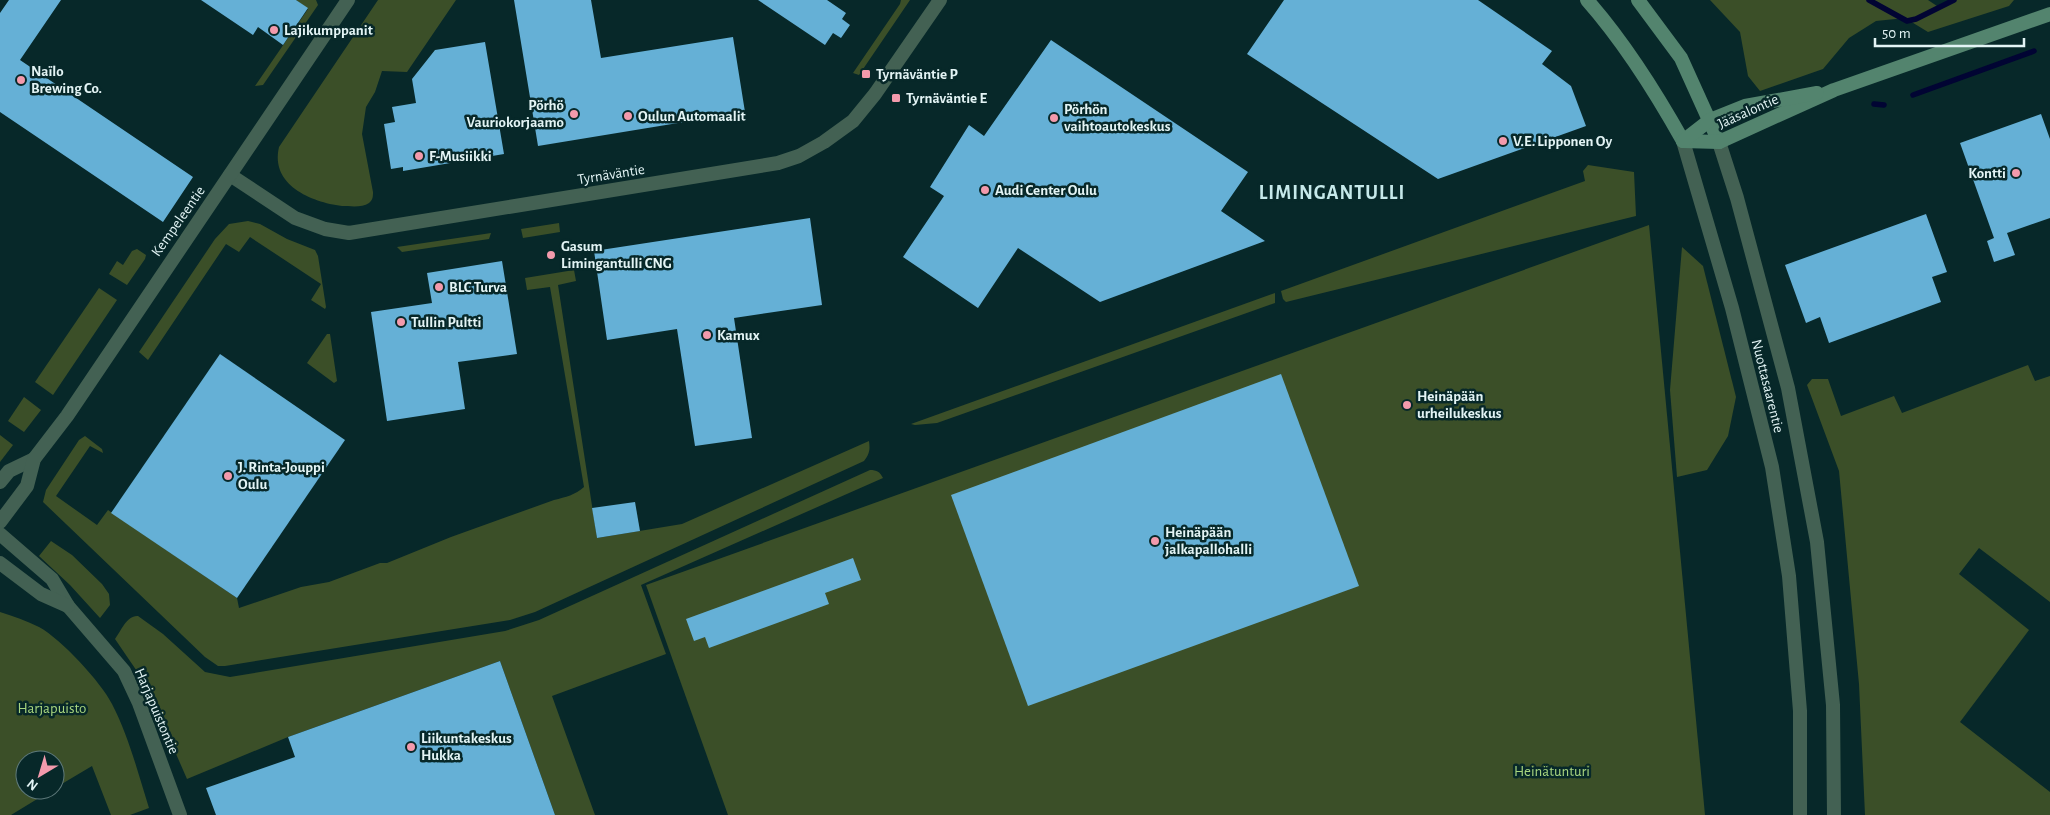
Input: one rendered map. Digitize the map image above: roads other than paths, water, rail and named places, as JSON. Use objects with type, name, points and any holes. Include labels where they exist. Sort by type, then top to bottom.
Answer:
[{"type":"main road","name":"Nuottasaarentie","points":[[1587,0],[1622,42],[1656,92],[1683,141]]},
{"type":"main road","name":"Nuottasaarentie","points":[[1638,0],[1681,58],[1719,142]]},
{"type":"main road","name":"Jääsalontie","points":[[1683,141],[1719,142],[1834,90],[2050,14]]},
{"type":"main road","name":"Jääsalontie","points":[[1683,141],[1710,120],[1752,104],[1834,90]]},
{"type":"street","name":"Kempeleentie","points":[[0,522],[27,486],[34,459],[67,416],[348,0]]},
{"type":"street","name":"Tyrnäväntie","points":[[230,175],[295,218],[325,229],[350,233],[778,163],[800,156],[824,142],[853,121],[875,94],[940,0]]},
{"type":"street","name":"Nuottasaarentie","points":[[1683,141],[1732,308],[1772,467],[1789,576],[1800,711],[1800,815]]},
{"type":"street","name":"Nuottasaarentie","points":[[1719,142],[1735,191],[1788,388],[1817,542],[1833,705],[1834,815]]},
{"type":"street","name":"Kempeleentie","points":[[0,482],[9,472],[34,459]]},
{"type":"street","name":"Harjapuistontie","points":[[0,534],[52,579],[68,606],[124,671],[139,703],[180,815]]},
{"type":"street","name":"Harjapuistontie","points":[[0,563],[41,594],[68,606]]},
{"type":"waterway","points":[[1869,0],[1907,21],[1916,19],[1954,0]]},
{"type":"waterway","points":[[1913,95],[2034,51]]},
{"type":"waterway","points":[[1874,104],[1884,105]]},
{"type":"place","name":"Lajikumppanit","points":[[274,30]]},
{"type":"place","name":"Tyrnäväntie P","points":[[866,74]]},
{"type":"place","name":"Naïlo Brewing Co.","points":[[21,80]]},
{"type":"place","name":"Tyrnäväntie E","points":[[896,98]]},
{"type":"place","name":"Pörhö Vauriokorjaamo","points":[[574,114]]},
{"type":"place","name":"Oulun Automaalit","points":[[628,116]]},
{"type":"place","name":"Pörhön vaihtoautokeskus","points":[[1054,118]]},
{"type":"place","name":"V.E. Lipponen Oy","points":[[1503,141]]},
{"type":"place","name":"F-Musiikki","points":[[419,156]]},
{"type":"place","name":"Kontti","points":[[2016,173]]},
{"type":"place","name":"Audi Center Oulu","points":[[985,190]]},
{"type":"place","name":"Gasum Limingantulli CNG","points":[[551,255]]},
{"type":"place","name":"BLC Turva","points":[[439,287]]},
{"type":"place","name":"Tullin Pultti","points":[[401,322]]},
{"type":"place","name":"Kamux","points":[[707,335]]},
{"type":"place","name":"Heinäpään urheilukeskus","points":[[1407,405]]},
{"type":"place","name":"J. Rinta-Jouppi Oulu","points":[[228,476]]},
{"type":"place","name":"Heinäpään jalkapallohalli","points":[[1155,541]]},
{"type":"place","name":"Liikuntakeskus Hukka","points":[[411,747]]},
{"type":"district","name":"LIMINGANTULLI","points":[[1332,192]]},
{"type":"park label","name":"Harjapuisto","points":[[52,708]]},
{"type":"park label","name":"Heinätunturi","points":[[1552,771]]}]
